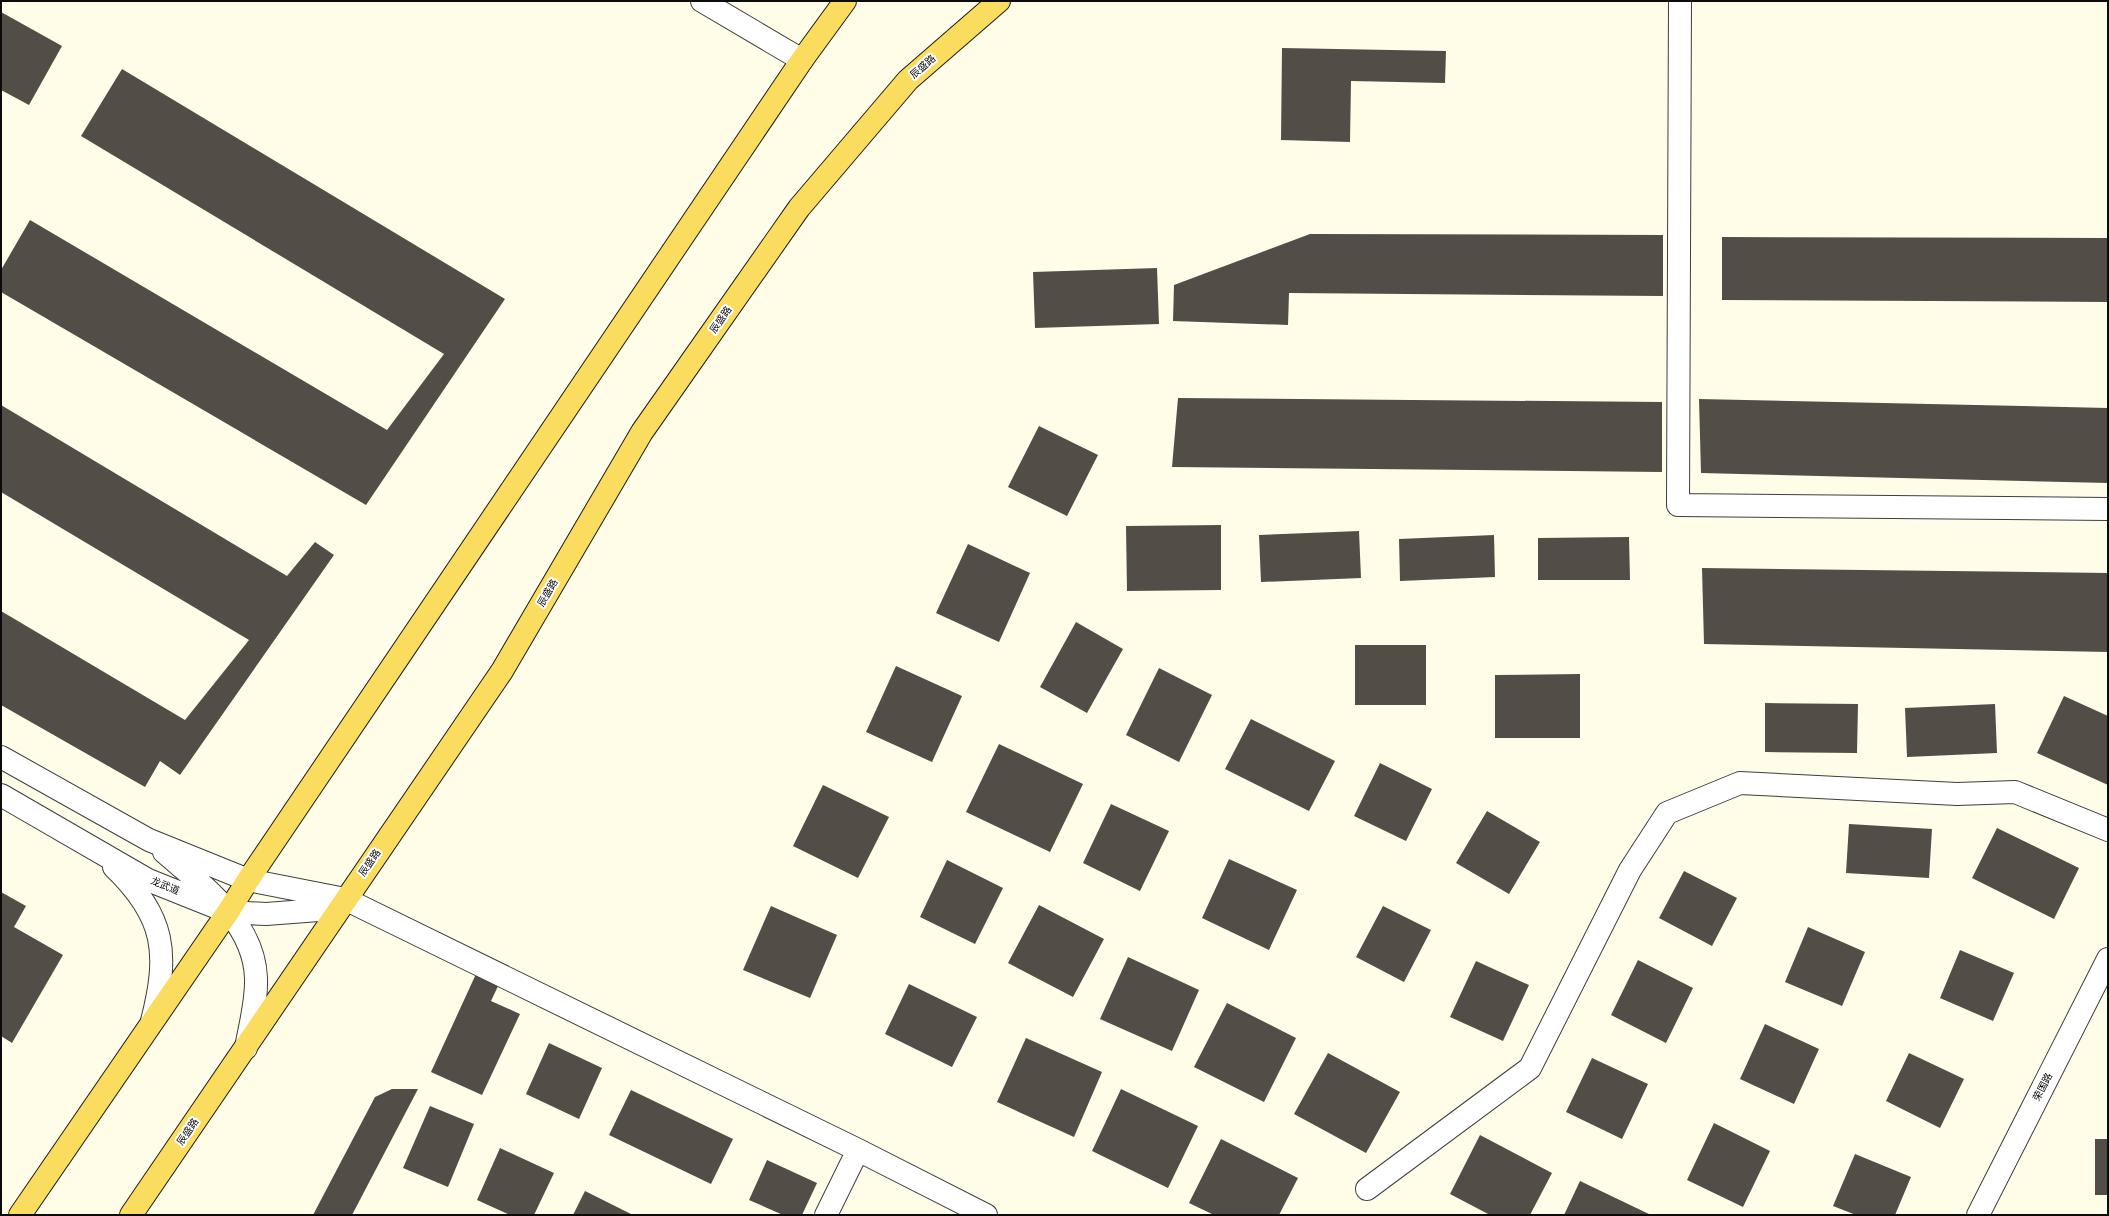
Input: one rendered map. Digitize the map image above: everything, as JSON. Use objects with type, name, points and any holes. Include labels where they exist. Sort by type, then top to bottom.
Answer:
[{"type":"main road","points":[[20,1215],[228,912],[248,880],[802,60],[845,1]]},
{"type":"main road","name":"辰盛路","points":[[131,1215],[246,1048],[345,899],[502,671],[642,432],[799,208],[908,80],[999,1]]},
{"type":"street","points":[[702,1],[802,60]]},
{"type":"street","points":[[1680,1],[1678,505],[2108,509]]},
{"type":"street","points":[[1,757],[149,840],[248,880],[345,899],[858,1150],[986,1215]]},
{"type":"street","points":[[1367,1189],[1530,1068],[1630,870],[1667,813],[1740,783],[1957,794],[2015,792],[2108,830]]},
{"type":"street","name":"龙武道","points":[[1,795],[100,854],[148,880],[228,912],[266,914],[319,910],[345,899]]},
{"type":"street","points":[[149,840],[204,886],[242,929],[251,950],[256,978],[254,1002],[246,1048]]},
{"type":"street","points":[[100,854],[128,881],[154,920],[159,940],[162,966],[161,987],[151,1024]]},
{"type":"street","name":"荣国路","points":[[1978,1215],[2108,959]]},
{"type":"street","points":[[826,1215],[858,1150]]},
{"type":"building","points":[[1,12],[62,46],[29,105],[1,90]]},
{"type":"building","points":[[1282,48],[1446,51],[1445,83],[1351,81],[1350,142],[1281,140]]},
{"type":"building","points":[[122,69],[505,299],[366,505],[1,292],[1,270],[30,220],[387,430],[444,354],[81,136]]},
{"type":"building","points":[[1310,234],[1663,235],[1663,296],[1289,293],[1288,325],[1173,321],[1174,285]]},
{"type":"building","points":[[1722,237],[2108,238],[2108,302],[1722,300]]},
{"type":"building","points":[[1157,268],[1159,324],[1035,328],[1033,272]]},
{"type":"building","points":[[1178,398],[1662,402],[1662,472],[1172,467]]},
{"type":"building","points":[[1699,399],[2108,408],[2108,483],[1701,473]]},
{"type":"building","points":[[1,405],[287,576],[315,542],[334,555],[180,775],[160,761],[145,787],[1,705],[1,611],[185,720],[249,640],[1,492]]},
{"type":"building","points":[[1039,426],[1098,455],[1067,516],[1008,487]]},
{"type":"building","points":[[1221,525],[1221,590],[1127,591],[1126,526]]},
{"type":"building","points":[[1359,531],[1361,578],[1261,582],[1259,535]]},
{"type":"building","points":[[1494,535],[1495,577],[1400,581],[1399,539]]},
{"type":"building","points":[[1629,537],[1630,580],[1538,580],[1538,538]]},
{"type":"building","points":[[968,544],[1030,573],[999,642],[936,613]]},
{"type":"building","points":[[1702,568],[2108,573],[2108,652],[1704,644]]},
{"type":"building","points":[[1076,622],[1123,649],[1087,713],[1040,687]]},
{"type":"building","points":[[1355,645],[1426,645],[1426,705],[1355,705]]},
{"type":"building","points":[[896,666],[962,696],[932,762],[866,732]]},
{"type":"building","points":[[1159,668],[1212,695],[1179,762],[1126,735]]},
{"type":"building","points":[[1580,674],[1580,738],[1495,738],[1495,675]]},
{"type":"building","points":[[2064,696],[2108,716],[2108,785],[2037,753]]},
{"type":"building","points":[[1765,703],[1858,704],[1857,753],[1765,752]]},
{"type":"building","points":[[1995,704],[1997,753],[1907,757],[1905,708]]},
{"type":"building","points":[[1251,719],[1335,761],[1309,811],[1225,769]]},
{"type":"building","points":[[999,744],[1083,784],[1050,852],[966,812]]},
{"type":"building","points":[[1380,763],[1432,789],[1406,841],[1354,816]]},
{"type":"building","points":[[823,785],[889,817],[858,878],[793,846]]},
{"type":"building","points":[[1111,804],[1169,831],[1140,891],[1083,863]]},
{"type":"building","points":[[1487,811],[1540,842],[1509,894],[1456,863]]},
{"type":"building","points":[[1849,824],[1932,829],[1929,878],[1846,873]]},
{"type":"building","points":[[1997,828],[2079,868],[2054,919],[1972,878]]},
{"type":"building","points":[[1229,859],[1297,890],[1269,950],[1202,918]]},
{"type":"building","points":[[947,860],[1003,888],[975,944],[920,917]]},
{"type":"building","points":[[1684,871],[1737,898],[1712,946],[1659,918]]},
{"type":"building","points":[[1,892],[26,906],[14,927],[63,955],[12,1043],[1,1036]]},
{"type":"building","points":[[1039,905],[1104,939],[1073,997],[1008,963]]},
{"type":"building","points":[[771,906],[837,935],[810,998],[743,970]]},
{"type":"building","points":[[1383,906],[1431,930],[1404,982],[1356,957]]},
{"type":"building","points":[[1808,927],[1865,952],[1842,1006],[1785,982]]},
{"type":"building","points":[[1960,950],[2014,973],[1993,1021],[1940,998]]},
{"type":"building","points":[[1128,957],[1199,990],[1172,1051],[1100,1019]]},
{"type":"building","points":[[1638,960],[1693,988],[1666,1043],[1611,1015]]},
{"type":"building","points":[[1476,961],[1529,985],[1503,1041],[1450,1017]]},
{"type":"building","points":[[476,974],[499,984],[491,1001],[520,1014],[482,1095],[431,1072]]},
{"type":"building","points":[[909,984],[977,1017],[952,1067],[885,1034]]},
{"type":"building","points":[[1227,1003],[1296,1038],[1264,1102],[1194,1067]]},
{"type":"building","points":[[1765,1024],[1819,1049],[1794,1104],[1740,1079]]},
{"type":"building","points":[[1026,1038],[1102,1072],[1074,1137],[997,1102]]},
{"type":"building","points":[[549,1043],[602,1068],[579,1119],[526,1094]]},
{"type":"building","points":[[1328,1053],[1400,1092],[1366,1153],[1294,1114]]},
{"type":"building","points":[[1909,1053],[1964,1079],[1940,1128],[1886,1101]]},
{"type":"building","points":[[1592,1058],[1648,1084],[1622,1139],[1566,1112]]},
{"type":"building","points":[[392,1089],[418,1089],[352,1215],[313,1215],[375,1097]]},
{"type":"building","points":[[1121,1089],[1198,1126],[1168,1188],[1092,1151]]},
{"type":"building","points":[[631,1090],[733,1139],[711,1184],[609,1135]]},
{"type":"building","points":[[430,1106],[474,1124],[448,1187],[403,1168]]},
{"type":"building","points":[[1714,1123],[1770,1151],[1743,1207],[1687,1180]]},
{"type":"building","points":[[1480,1135],[1552,1173],[1530,1215],[1490,1215],[1450,1194]]},
{"type":"building","points":[[1221,1139],[1298,1178],[1279,1215],[1214,1215],[1189,1203]]},
{"type":"building","points":[[2095,1139],[2108,1139],[2108,1195],[2095,1195]]},
{"type":"building","points":[[500,1148],[554,1173],[534,1215],[510,1215],[477,1200]]},
{"type":"building","points":[[1855,1154],[1911,1177],[1895,1215],[1856,1215],[1833,1206]]},
{"type":"building","points":[[767,1160],[817,1183],[802,1215],[783,1215],[749,1200]]},
{"type":"building","points":[[1580,1181],[1651,1215],[1564,1215]]},
{"type":"building","points":[[585,1191],[633,1215],[573,1215]]}]
